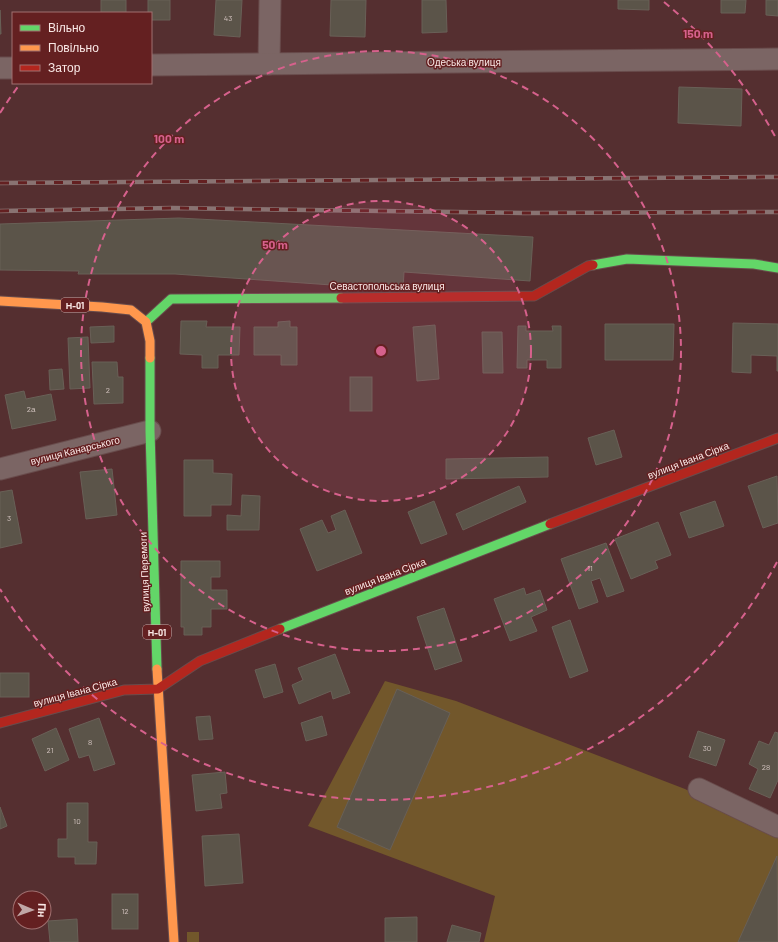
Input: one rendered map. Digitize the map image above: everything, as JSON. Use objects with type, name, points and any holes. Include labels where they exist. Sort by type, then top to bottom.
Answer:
[{"type":"street","points":[[269,64],[270,0]]},
{"type":"street","name":"Одеська вулиця","points":[[152,66],[778,59]]},
{"type":"street","points":[[0,68],[12,68]]},
{"type":"street","name":"Севастопольська вулиця","points":[[146,322],[171,299],[534,296],[588,266],[628,259],[754,264],[778,268]]},
{"type":"street","name":"Н-01","points":[[0,301],[131,310],[146,322]]},
{"type":"street","name":"вулиця Перемоги","points":[[146,322],[150,341],[150,431],[158,689],[174,942]]},
{"type":"street","name":"вулиця Канарського","points":[[0,469],[150,431]]},
{"type":"street","name":"вулиця Івана Сірка","points":[[0,723],[124,690],[158,689],[200,661],[515,537],[778,438]]},
{"type":"street","points":[[699,789],[778,827]]},
{"type":"shaded area","points":[[385,681],[456,701],[685,789],[778,836],[778,942],[484,942],[495,896],[308,826]]},
{"type":"shaded area","points":[[187,932],[199,932],[199,942],[187,942]]},
{"type":"building","points":[[101,0],[126,0],[126,12],[101,12]]},
{"type":"building","points":[[148,0],[170,0],[170,20],[152,20],[152,12],[148,12]]},
{"type":"building","points":[[216,0],[242,0],[240,37],[214,35]]},
{"type":"building","points":[[331,0],[366,0],[365,37],[330,36]]},
{"type":"building","points":[[422,0],[446,0],[447,32],[422,33]]},
{"type":"building","points":[[618,0],[649,0],[649,10],[618,9]]},
{"type":"building","points":[[721,0],[746,0],[745,13],[721,13]]},
{"type":"building","points":[[766,0],[778,0],[778,16],[766,15]]},
{"type":"building","points":[[0,10],[1,34],[0,34]]},
{"type":"building","points":[[679,87],[742,89],[741,126],[678,123]]},
{"type":"building","points":[[179,218],[533,237],[530,281],[404,272],[403,290],[175,274],[78,274],[79,271],[0,270],[0,224]]},
{"type":"building","points":[[181,321],[207,321],[206,327],[240,327],[239,355],[218,355],[218,368],[202,368],[202,355],[180,354]]},
{"type":"building","points":[[290,321],[290,327],[297,327],[297,365],[281,365],[281,355],[254,355],[254,327],[278,327],[278,322]]},
{"type":"building","points":[[733,323],[778,324],[778,371],[777,356],[751,355],[751,373],[732,372]]},
{"type":"building","points":[[605,324],[674,324],[673,360],[605,360]]},
{"type":"building","points":[[435,325],[439,379],[417,381],[413,327]]},
{"type":"building","points":[[114,326],[114,342],[91,343],[90,327]]},
{"type":"building","points":[[518,326],[526,326],[526,331],[553,331],[552,326],[561,326],[561,368],[547,368],[547,360],[527,360],[527,368],[517,368]]},
{"type":"building","points":[[482,332],[502,332],[503,373],[483,373]]},
{"type":"building","points":[[88,337],[90,388],[70,389],[68,338]]},
{"type":"building","points":[[92,362],[117,362],[118,377],[123,377],[123,403],[94,404]]},
{"type":"building","points":[[62,369],[64,389],[50,390],[49,370]]},
{"type":"building","points":[[350,377],[372,377],[372,411],[350,411]]},
{"type":"building","points":[[24,391],[26,399],[51,394],[56,420],[12,429],[5,395]]},
{"type":"building","points":[[614,430],[622,457],[596,465],[588,438]]},
{"type":"building","points":[[548,457],[548,477],[446,479],[446,459]]},
{"type":"building","points":[[184,460],[213,460],[213,473],[232,474],[231,505],[211,505],[211,516],[184,516]]},
{"type":"building","points":[[112,469],[117,515],[86,519],[80,472]]},
{"type":"building","points":[[777,476],[778,523],[763,528],[748,486]]},
{"type":"building","points":[[519,486],[526,502],[463,530],[456,514]]},
{"type":"building","points":[[12,490],[22,543],[0,548],[0,492]]},
{"type":"building","points":[[242,495],[260,496],[259,530],[227,530],[227,515],[241,516]]},
{"type":"building","points":[[434,501],[447,534],[421,544],[408,512]]},
{"type":"building","points":[[715,501],[724,526],[689,538],[680,513]]},
{"type":"building","points":[[345,510],[362,553],[317,571],[300,529],[322,520],[328,533],[336,530],[331,516]]},
{"type":"building","points":[[658,522],[671,555],[655,561],[658,568],[631,579],[615,539]]},
{"type":"building","points":[[606,543],[624,591],[607,597],[600,578],[591,581],[598,602],[579,609],[561,559]]},
{"type":"building","points":[[181,561],[220,561],[220,577],[211,577],[211,590],[227,590],[227,609],[211,609],[211,627],[202,627],[202,635],[184,635],[184,627],[181,627]]},
{"type":"building","points":[[524,588],[526,595],[540,590],[547,610],[531,617],[537,631],[510,641],[494,599]]},
{"type":"building","points":[[444,608],[462,661],[435,670],[417,617]]},
{"type":"building","points":[[570,620],[588,671],[570,678],[552,627]]},
{"type":"building","points":[[335,654],[350,693],[333,699],[331,691],[299,704],[292,685],[303,680],[298,668]]},
{"type":"building","points":[[275,664],[283,692],[264,698],[255,670]]},
{"type":"building","points":[[0,673],[29,673],[29,697],[0,697]]},
{"type":"building","points":[[397,689],[450,713],[390,850],[337,827]]},
{"type":"building","points":[[210,716],[213,739],[199,740],[196,717]]},
{"type":"building","points":[[322,716],[327,735],[306,741],[301,723]]},
{"type":"building","points":[[99,718],[115,764],[94,771],[89,755],[79,758],[69,729]]},
{"type":"building","points":[[56,728],[69,760],[45,771],[32,739]]},
{"type":"building","points":[[698,731],[725,740],[716,766],[689,757]]},
{"type":"building","points":[[775,732],[778,733],[778,780],[770,798],[749,789],[758,769],[749,764],[759,741],[769,745]]},
{"type":"building","points":[[225,772],[227,793],[220,794],[222,808],[196,811],[192,775]]},
{"type":"building","points":[[67,803],[88,803],[88,842],[97,842],[96,864],[75,864],[75,857],[58,857],[58,839],[67,839]]},
{"type":"building","points":[[0,807],[7,826],[0,829]]},
{"type":"building","points":[[239,834],[243,883],[205,886],[202,836]]},
{"type":"building","points":[[777,856],[778,942],[738,942]]},
{"type":"building","points":[[112,894],[138,894],[138,929],[112,929]]},
{"type":"building","points":[[417,917],[417,942],[385,942],[385,918]]},
{"type":"building","points":[[77,919],[78,942],[50,942],[49,930],[52,930],[52,921]]},
{"type":"building","points":[[452,925],[481,933],[479,942],[447,942]]},
{"type":"railway","points":[[0,183],[778,177]]},
{"type":"railway","points":[[0,211],[172,208],[524,213],[778,212]]},
{"type":"traffic: fast","points":[[593,265],[627,259],[754,264],[778,268]]},
{"type":"traffic: fast","points":[[146,322],[171,299],[341,298]]},
{"type":"traffic: fast","points":[[150,358],[150,431],[157,669]]},
{"type":"traffic: fast","points":[[280,629],[550,524]]},
{"type":"traffic: slow","points":[[0,301],[131,310],[146,322],[150,341],[150,358]]},
{"type":"traffic: slow","points":[[157,669],[174,942]]},
{"type":"traffic: jam","points":[[341,298],[534,296],[588,266],[593,265]]},
{"type":"traffic: jam","points":[[550,524],[778,438]]},
{"type":"traffic: jam","points":[[0,723],[124,690],[158,689],[200,661],[280,629]]}]
